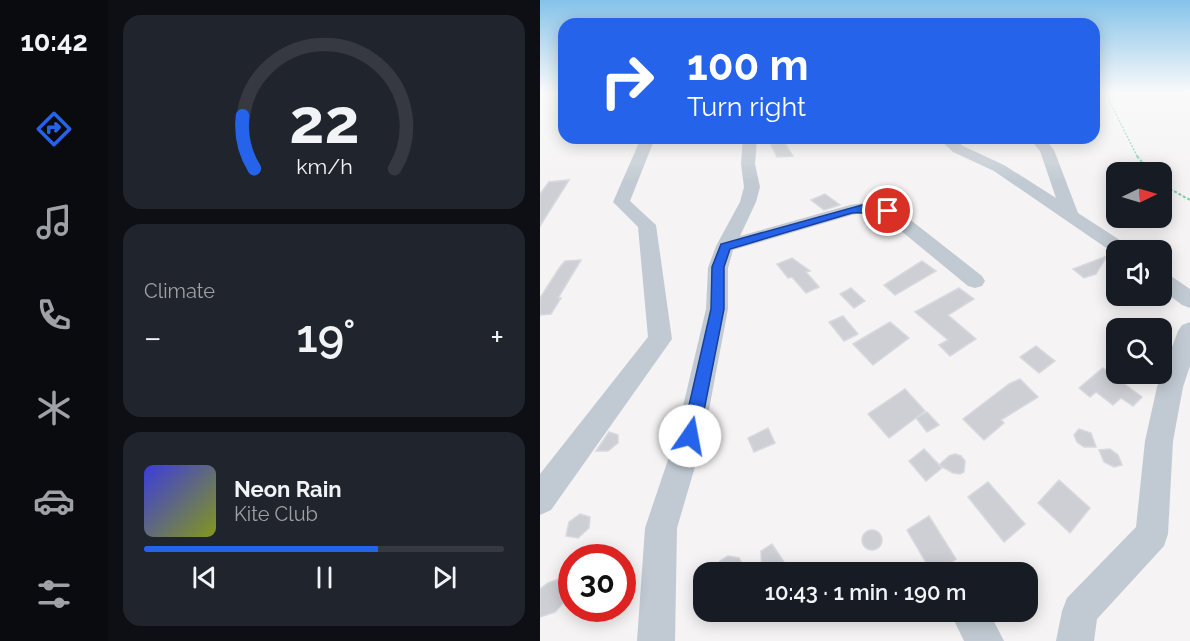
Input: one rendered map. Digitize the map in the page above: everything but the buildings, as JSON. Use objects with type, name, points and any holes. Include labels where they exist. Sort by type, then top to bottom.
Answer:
[{"type":"street","points":[[540,499],[660,339],[647,225],[621,202],[645,144]]},
{"type":"street","points":[[656,641],[661,528],[690,436],[717,309],[718,267],[725,246],[748,202],[752,187],[748,164],[750,144]]},
{"type":"street","points":[[952,144],[999,168],[1108,240]]},
{"type":"street","points":[[1042,144],[1047,150],[1070,214]]},
{"type":"street","points":[[725,246],[831,214],[862,208],[888,211],[975,281]]},
{"type":"street","points":[[1172,287],[1190,300]]},
{"type":"street","points":[[1075,641],[1080,611],[1152,534],[1159,441],[1170,387],[1190,331]]},
{"type":"street","points":[[974,622],[985,641]]},
{"type":"path","points":[[1120,122],[1142,162]]},
{"type":"path","points":[[1172,190],[1190,200]]},
{"type":"route","points":[[690,436],[717,309],[718,267],[725,246],[831,214],[862,208],[888,211]]}]
